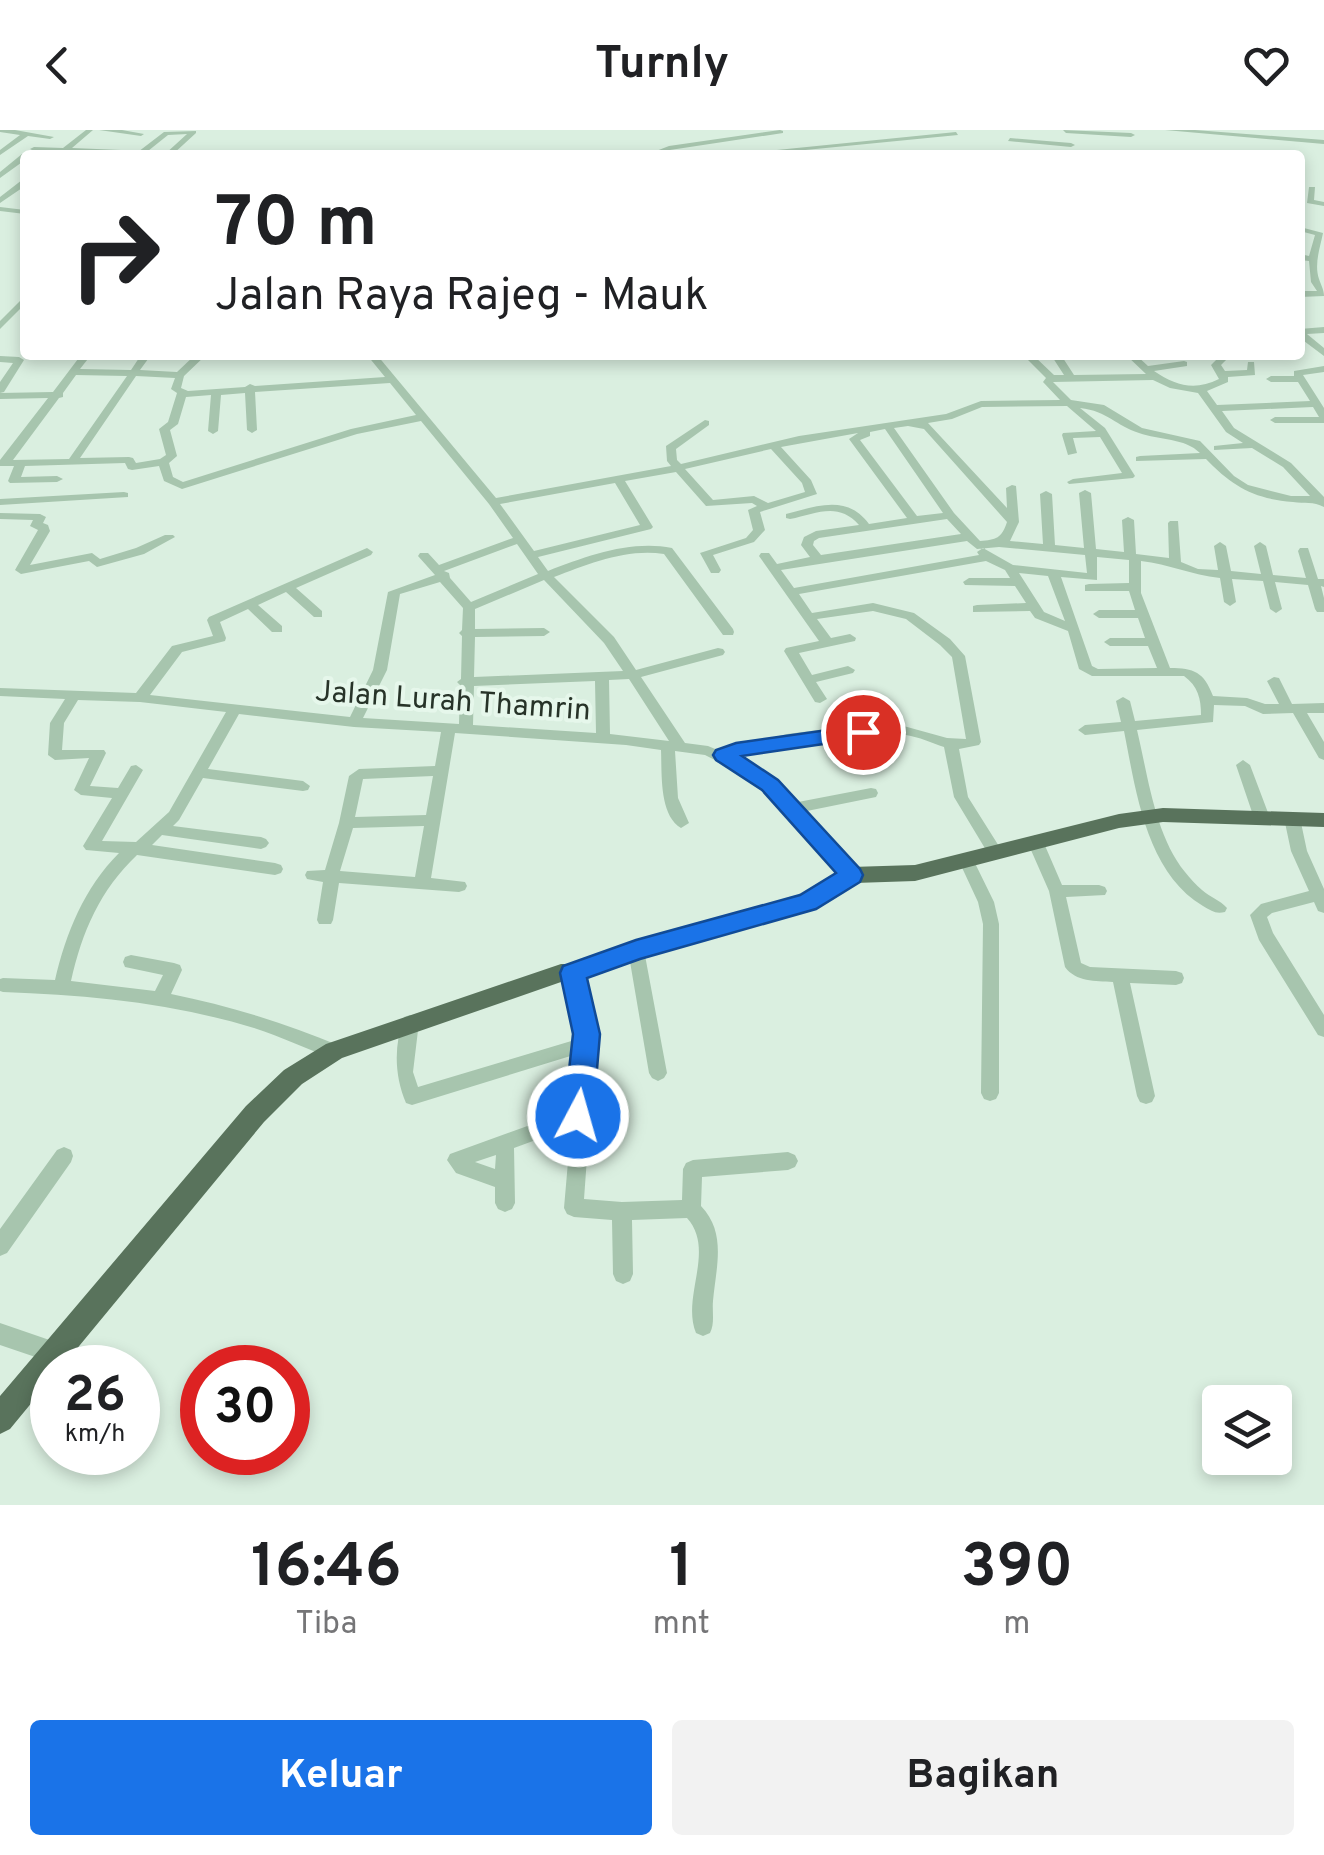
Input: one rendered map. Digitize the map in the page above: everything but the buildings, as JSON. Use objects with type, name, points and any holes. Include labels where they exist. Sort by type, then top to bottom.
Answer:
[{"type":"main road","points":[[63,1345],[255,1114],[292,1078],[334,1051],[561,973],[572,973],[636,950],[807,902],[852,875],[914,872],[1148,816],[1324,820]]},
{"type":"main road","points":[[0,1419],[30,1384]]},
{"type":"street","points":[[0,130],[50,138]]},
{"type":"street","points":[[35,150],[60,130]]},
{"type":"street","points":[[64,150],[90,130]]},
{"type":"street","points":[[102,130],[142,133],[124,150]]},
{"type":"street","points":[[1168,130],[1261,134],[1324,142]]},
{"type":"street","points":[[96,150],[118,131]]},
{"type":"street","points":[[144,150],[164,134],[194,132],[174,150]]},
{"type":"street","points":[[663,150],[781,132]]},
{"type":"street","points":[[0,156],[26,134]]},
{"type":"street","points":[[785,150],[956,134]]},
{"type":"street","points":[[1019,149],[1131,135]]},
{"type":"street","points":[[1012,136],[1070,142]]},
{"type":"street","points":[[722,150],[737,140]]},
{"type":"street","points":[[1305,188],[1324,190]]},
{"type":"street","points":[[1312,189],[1310,201],[1324,204]]},
{"type":"street","points":[[1305,233],[1319,238],[1314,254],[1324,293],[1305,294]]},
{"type":"street","points":[[1305,249],[1314,254]]},
{"type":"street","points":[[1305,256],[1314,254]]},
{"type":"street","points":[[3,323],[20,304]]},
{"type":"street","points":[[1305,337],[1324,354]]},
{"type":"street","points":[[0,359],[19,360],[0,393],[59,395]]},
{"type":"street","points":[[3,464],[83,360]]},
{"type":"street","points":[[72,462],[142,360]]},
{"type":"street","points":[[195,360],[179,376],[176,389],[182,394],[389,380]]},
{"type":"street","points":[[375,360],[493,502],[545,574],[609,640],[674,747],[671,798],[681,823]]},
{"type":"street","points":[[1033,360],[1051,378],[1149,373],[1184,364]]},
{"type":"street","points":[[1059,360],[1070,377]]},
{"type":"street","points":[[1136,360],[1175,388],[1201,389],[1222,382],[1225,374]]},
{"type":"street","points":[[1221,360],[1216,365],[1225,374],[1252,372],[1252,364]]},
{"type":"street","points":[[1274,420],[1324,418],[1298,372],[1324,369]]},
{"type":"street","points":[[75,372],[179,376]]},
{"type":"street","points":[[1051,378],[1048,382],[1104,434],[1129,478],[1074,482]]},
{"type":"street","points":[[1271,379],[1301,379]]},
{"type":"street","points":[[250,387],[252,430]]},
{"type":"street","points":[[1201,389],[1230,430],[1287,465],[1320,496]]},
{"type":"street","points":[[213,431],[216,392]]},
{"type":"street","points":[[3,464],[128,457],[131,467],[163,462],[172,456],[164,429],[173,424],[182,394]]},
{"type":"street","points":[[493,502],[948,417],[981,404],[1068,403],[1100,407],[1139,430],[1196,442],[1214,452],[1230,478],[1244,487],[1290,500],[1320,496]]},
{"type":"street","points":[[1214,408],[1316,404]]},
{"type":"street","points":[[163,462],[168,479],[182,486],[355,432],[423,418]]},
{"type":"street","points":[[705,424],[670,448],[678,468],[713,506],[754,498],[764,506]]},
{"type":"street","points":[[914,520],[855,436],[889,427],[927,426],[1012,522]]},
{"type":"street","points":[[889,427],[950,514],[977,547],[1010,568],[1040,616],[1074,629]]},
{"type":"street","points":[[1072,453],[1067,434],[1104,434]]},
{"type":"street","points":[[1140,459],[1253,445]]},
{"type":"street","points":[[680,567],[711,565],[707,552],[750,540],[758,530],[754,510],[800,498],[812,490],[775,447]]},
{"type":"street","points":[[21,463],[14,480],[57,479]]},
{"type":"street","points":[[531,556],[647,527],[618,478]]},
{"type":"street","points":[[999,543],[1008,538],[1012,522],[1012,488]]},
{"type":"street","points":[[1010,568],[1093,577],[1085,493]]},
{"type":"street","points":[[1046,494],[1049,549]]},
{"type":"street","points":[[0,502],[124,495]]},
{"type":"street","points":[[790,516],[846,506],[855,510],[866,526]]},
{"type":"street","points":[[818,560],[808,538],[950,514]]},
{"type":"street","points":[[0,516],[40,516],[36,526],[45,528],[21,570],[92,557],[96,563],[146,549],[169,536]]},
{"type":"street","points":[[1128,520],[1134,587],[1164,670]]},
{"type":"street","points":[[1174,522],[1175,566]]},
{"type":"street","points":[[354,722],[366,692],[376,683],[395,590],[520,540]]},
{"type":"street","points":[[792,592],[999,543],[1318,583]]},
{"type":"street","points":[[1220,546],[1230,602]]},
{"type":"street","points":[[1260,546],[1276,609]]},
{"type":"street","points":[[827,642],[769,562],[977,547]]},
{"type":"street","points":[[468,607],[545,574],[664,548],[728,632]]},
{"type":"street","points":[[1304,551],[1318,583],[1321,609]]},
{"type":"street","points":[[140,698],[177,649],[218,640],[221,635],[212,624],[214,620],[367,552]]},
{"type":"street","points":[[422,883],[442,771],[458,730],[468,607],[424,556]]},
{"type":"street","points":[[1054,574],[1081,660],[1088,670],[1192,674],[1210,700],[1208,718],[1085,730]]},
{"type":"street","points":[[969,582],[1020,582]]},
{"type":"street","points":[[288,587],[318,614]]},
{"type":"street","points":[[1089,588],[1134,587]]},
{"type":"street","points":[[250,604],[278,630]]},
{"type":"street","points":[[724,755],[837,734],[899,730],[951,746],[974,742],[958,656],[950,646],[904,613],[867,606],[808,616]]},
{"type":"street","points":[[977,609],[1033,607]]},
{"type":"street","points":[[1099,614],[1144,614]]},
{"type":"street","points":[[466,634],[544,632]]},
{"type":"street","points":[[820,699],[791,651],[850,638]]},
{"type":"street","points":[[1110,642],[1154,642]]},
{"type":"street","points":[[464,682],[632,675],[718,652]]},
{"type":"street","points":[[807,680],[848,670]]},
{"type":"street","points":[[602,676],[603,739]]},
{"type":"street","points":[[1274,681],[1324,755]]},
{"type":"street","name":"Jalan Lurah Thamrin","points":[[0,692],[140,698],[354,722],[603,739],[724,755],[761,776],[852,875]]},
{"type":"street","points":[[75,694],[53,734],[55,754],[99,753],[81,790],[122,794]]},
{"type":"street","points":[[1210,700],[1241,701],[1263,709],[1324,708]]},
{"type":"street","points":[[1123,701],[1148,816],[1187,887],[1220,908]]},
{"type":"street","points":[[62,985],[71,941],[87,906],[116,865],[162,830],[235,709]]},
{"type":"street","points":[[951,746],[960,796],[994,852]]},
{"type":"street","points":[[1243,765],[1262,818]]},
{"type":"street","points":[[136,770],[91,846],[138,847],[198,860],[275,868]]},
{"type":"street","points":[[325,920],[354,780],[359,774],[442,771]]},
{"type":"street","points":[[199,773],[303,786]]},
{"type":"street","points":[[794,808],[871,793]]},
{"type":"street","points":[[1292,818],[1299,850],[1322,901],[1267,908],[1258,915],[1265,935],[1324,1030]]},
{"type":"street","points":[[347,823],[433,820]]},
{"type":"street","points":[[162,830],[261,844]]},
{"type":"street","points":[[1036,841],[1057,892],[1073,968],[1088,974],[1176,978]]},
{"type":"street","points":[[966,859],[986,902],[991,924],[990,1093]]},
{"type":"street","points":[[313,875],[459,886]]},
{"type":"street","points":[[1057,892],[1099,891]]},
{"type":"street","points":[[636,950],[658,1073]]},
{"type":"street","points":[[131,962],[174,970],[159,1001]]},
{"type":"street","points":[[572,973],[583,1012],[586,1044],[574,1208],[622,1212],[692,1208],[701,1216],[708,1242],[703,1326]]},
{"type":"street","points":[[1120,975],[1146,1096]]},
{"type":"street","points":[[2,984],[62,985],[159,1001],[266,1023],[334,1051]]},
{"type":"street","points":[[410,1022],[404,1082],[412,1097],[586,1044]]},
{"type":"street","points":[[505,1182],[457,1162],[578,1116]]},
{"type":"street","points":[[505,1142],[505,1204]]},
{"type":"street","points":[[0,1246],[64,1156]]},
{"type":"street","points":[[692,1208],[693,1169],[788,1161]]},
{"type":"street","points":[[622,1212],[623,1274]]},
{"type":"street","points":[[0,1334],[31,1345]]},
{"type":"route","points":[[578,1116],[586,1034],[572,973],[636,950],[807,902],[852,875],[761,776],[724,755],[863,732]]}]
